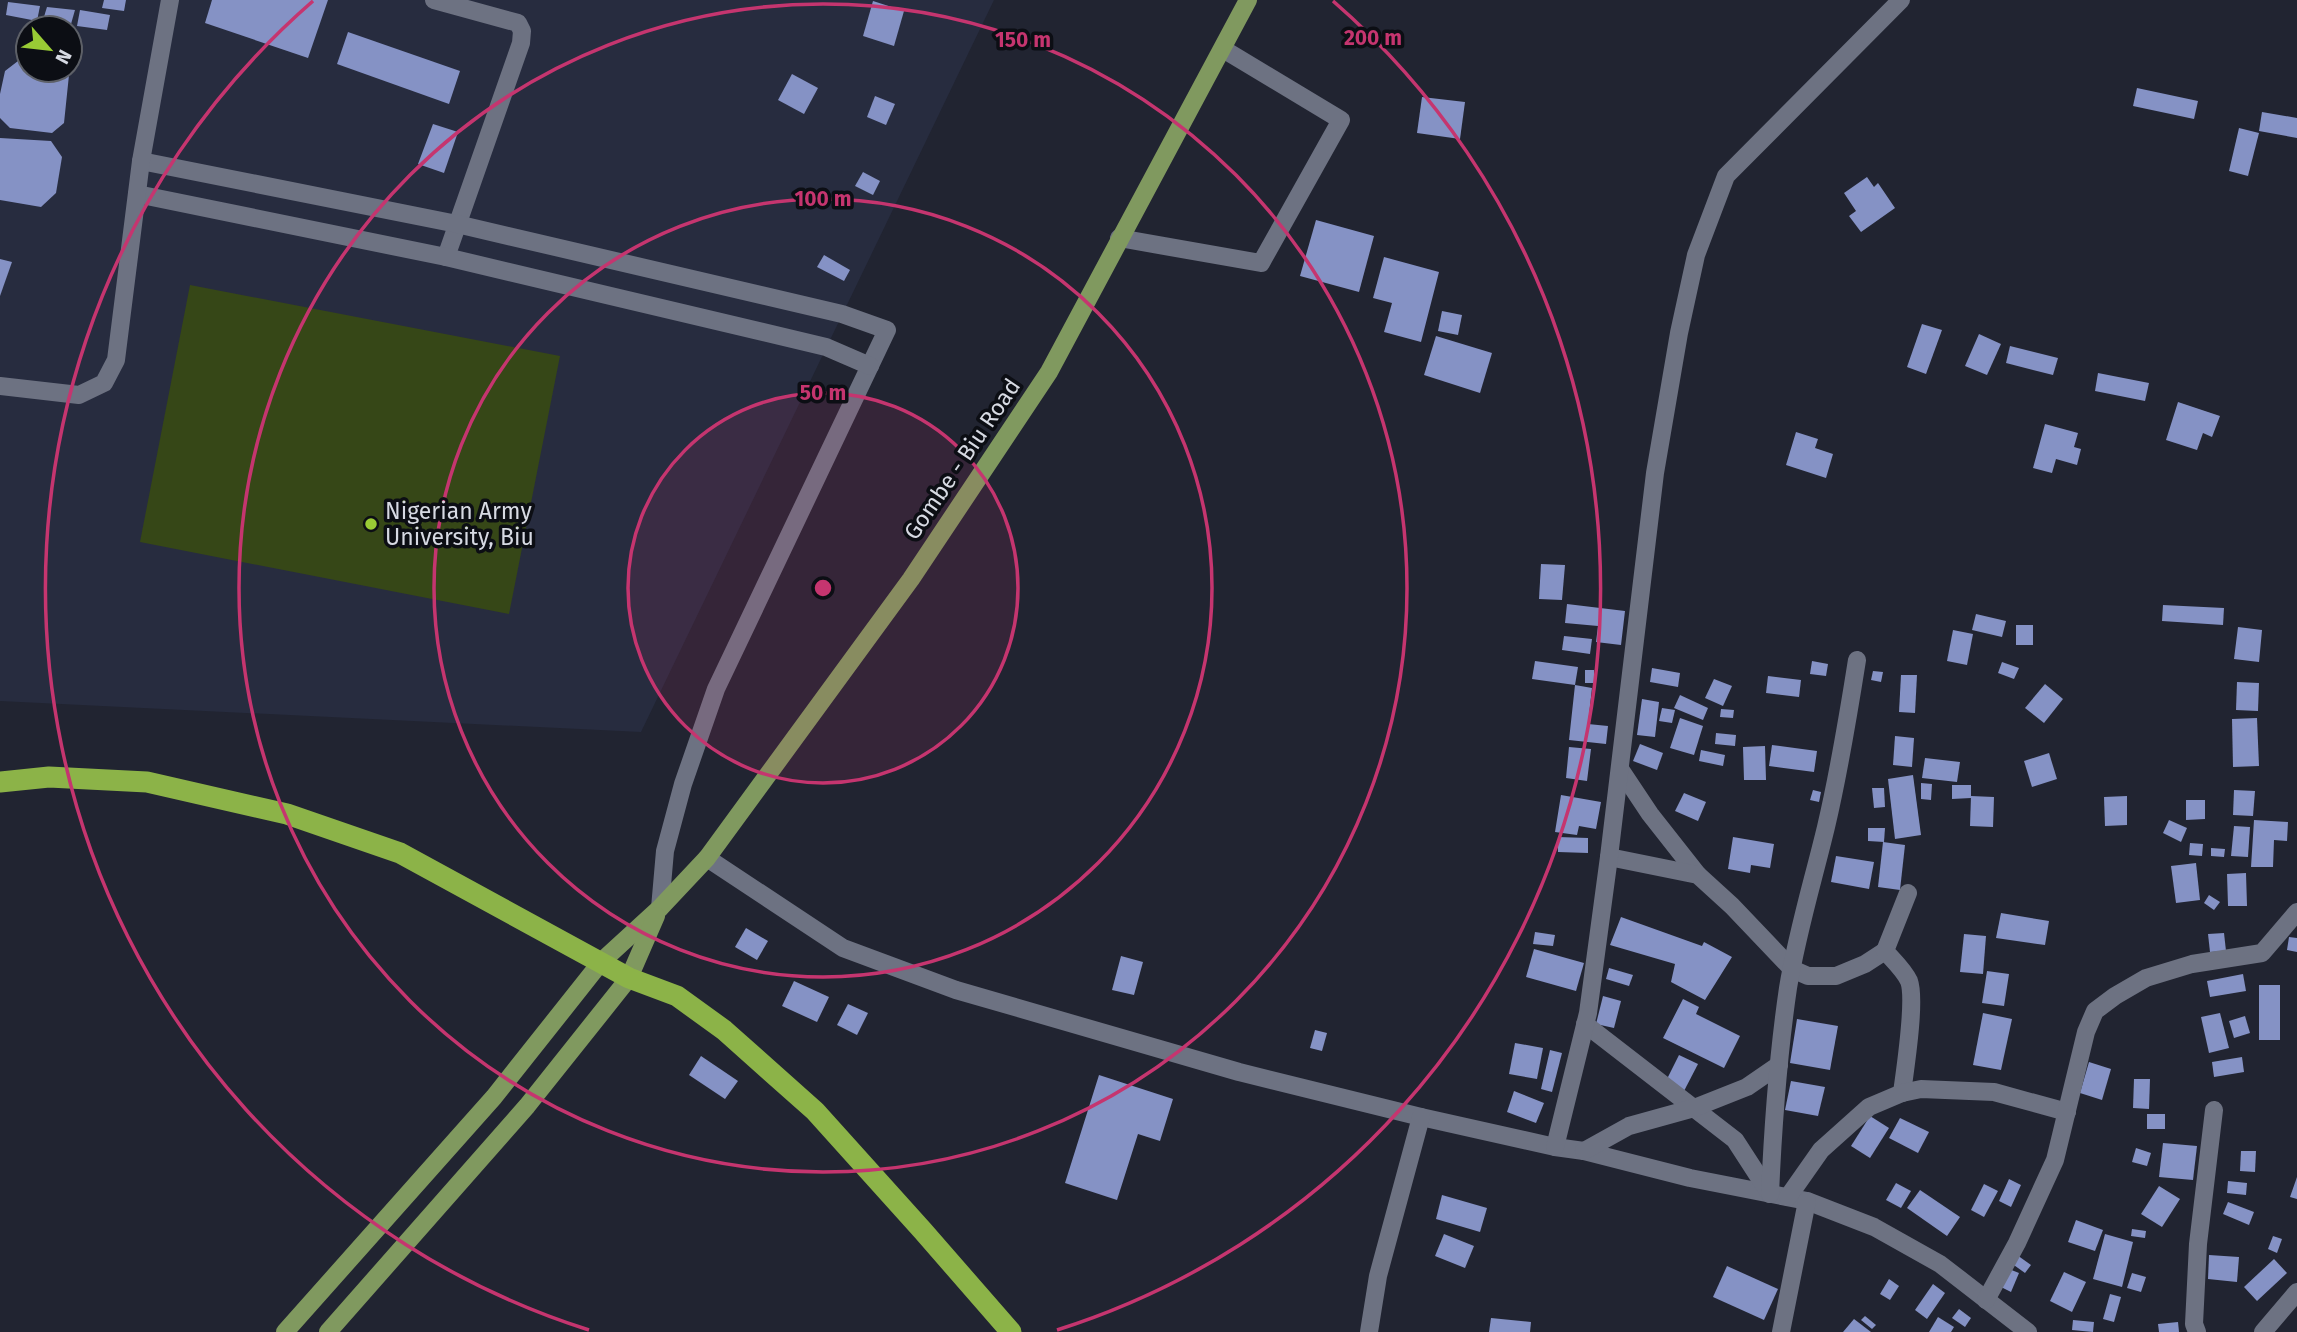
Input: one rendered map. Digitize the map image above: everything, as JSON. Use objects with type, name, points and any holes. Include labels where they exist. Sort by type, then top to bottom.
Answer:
[{"type":"highway","points":[[0,782],[49,777],[147,782],[287,814],[400,853],[629,978],[677,996],[724,1030],[815,1111],[1010,1332]]},
{"type":"main road","name":"Gombe - Biu Road","points":[[285,1332],[494,1097],[601,962],[660,908],[707,858],[911,579],[1049,372],[1248,0]]},
{"type":"main road","name":"Gombe - Biu Road","points":[[328,1332],[527,1106],[629,978],[660,908]]},
{"type":"street","points":[[0,386],[79,394],[104,383],[116,360],[141,161],[170,0]]},
{"type":"street","points":[[434,0],[518,23],[522,31],[521,43],[446,257]]},
{"type":"street","points":[[1555,1147],[1585,1024],[1609,857],[1655,473],[1679,333],[1696,255],[1727,176],[1901,0]]},
{"type":"street","points":[[1119,238],[1261,263],[1342,120],[1223,49]]},
{"type":"street","points":[[141,161],[457,223],[842,314],[887,330],[716,689],[683,784],[664,851],[660,908]]},
{"type":"street","points":[[137,194],[446,257],[826,347],[870,366]]},
{"type":"street","points":[[1770,1194],[1779,1065],[1792,969],[1844,745],[1857,660]]},
{"type":"street","points":[[1620,769],[1650,814],[1698,875],[1732,906],[1792,969],[1808,976],[1836,975],[1865,964],[1885,951],[1908,893]]},
{"type":"street","points":[[1609,857],[1698,875]]},
{"type":"street","points":[[707,858],[843,948],[956,990],[1239,1072],[1421,1117],[1584,1151],[1690,1178],[1807,1201],[1874,1227],[1940,1264],[2028,1332]]},
{"type":"street","points":[[1986,1300],[2017,1243],[2055,1160],[2086,1032],[2095,1011],[2146,978],[2192,964],[2262,953],[2297,912]]},
{"type":"street","points":[[1885,951],[1910,983],[1909,1035],[1902,1093]]},
{"type":"street","points":[[1585,1024],[1735,1140],[1770,1194]]},
{"type":"street","points":[[1584,1151],[1629,1126],[1695,1108],[1747,1087],[1779,1065]]},
{"type":"street","points":[[1788,1197],[1821,1150],[1869,1107],[1902,1093],[1921,1088],[1994,1092],[2067,1112]]},
{"type":"street","points":[[2197,1332],[2194,1324],[2198,1244],[2214,1110]]},
{"type":"street","points":[[1369,1332],[1378,1276],[1421,1117]]},
{"type":"street","points":[[1780,1332],[1807,1201]]},
{"type":"street","points":[[2263,1332],[2297,1292]]},
{"type":"shaded area","name":"Nigerian Army University, Biu","points":[[0,0],[994,0],[641,732],[0,701]]},
{"type":"green space","points":[[190,285],[560,356],[509,614],[140,542]]},
{"type":"building","points":[[104,0],[126,0],[124,11],[102,8]]},
{"type":"building","points":[[212,0],[328,0],[308,58],[205,23]]},
{"type":"building","points":[[873,1],[904,11],[894,46],[863,36]]},
{"type":"building","points":[[8,2],[40,6],[38,14],[6,15]]},
{"type":"building","points":[[47,7],[75,10],[74,14],[45,14]]},
{"type":"building","points":[[80,10],[110,15],[107,30],[84,27],[84,14],[79,14]]},
{"type":"building","points":[[348,32],[460,71],[449,104],[337,64]]},
{"type":"building","points":[[14,64],[14,84],[68,84],[64,123],[52,133],[10,128],[0,118],[0,94],[5,71]]},
{"type":"building","points":[[792,74],[818,88],[804,114],[778,100]]},
{"type":"building","points":[[2137,88],[2198,101],[2194,119],[2133,106]]},
{"type":"building","points":[[875,96],[895,104],[886,125],[867,117]]},
{"type":"building","points":[[1422,97],[1465,102],[1460,139],[1417,133]]},
{"type":"building","points":[[2262,112],[2297,118],[2297,138],[2259,131]]},
{"type":"building","points":[[433,124],[458,132],[444,173],[418,164]]},
{"type":"building","points":[[2239,128],[2259,133],[2248,176],[2229,171]]},
{"type":"building","points":[[0,138],[51,141],[62,157],[56,193],[41,207],[0,200]]},
{"type":"building","points":[[863,172],[880,181],[873,195],[855,186]]},
{"type":"building","points":[[1867,177],[1874,187],[1878,183],[1895,208],[1861,232],[1849,216],[1856,211],[1844,193]]},
{"type":"building","points":[[1316,220],[1374,236],[1359,292],[1300,276]]},
{"type":"building","points":[[824,255],[850,270],[844,281],[817,267]]},
{"type":"building","points":[[1384,257],[1439,272],[1421,342],[1384,332],[1392,303],[1373,298]]},
{"type":"building","points":[[0,259],[12,262],[0,296]]},
{"type":"building","points":[[1442,311],[1462,315],[1458,335],[1438,331]]},
{"type":"building","points":[[1922,324],[1942,330],[1926,374],[1907,367]]},
{"type":"building","points":[[1979,334],[2001,344],[1987,375],[1965,366]]},
{"type":"building","points":[[1436,336],[1492,353],[1480,393],[1424,375]]},
{"type":"building","points":[[2010,346],[2058,358],[2053,375],[2006,363]]},
{"type":"building","points":[[2098,373],[2149,383],[2145,401],[2095,391]]},
{"type":"building","points":[[2178,402],[2220,416],[2212,437],[2203,433],[2197,450],[2166,440]]},
{"type":"building","points":[[2045,424],[2078,433],[2074,447],[2081,449],[2077,465],[2056,459],[2052,473],[2033,468]]},
{"type":"building","points":[[1796,432],[1818,439],[1815,448],[1833,454],[1826,478],[1786,465]]},
{"type":"building","points":[[1541,564],[1565,565],[1562,600],[1539,599]]},
{"type":"building","points":[[1567,604],[1625,611],[1621,645],[1596,642],[1598,626],[1565,623]]},
{"type":"building","points":[[2163,605],[2224,608],[2223,625],[2162,621]]},
{"type":"building","points":[[1976,614],[2006,621],[2002,637],[1972,630]]},
{"type":"building","points":[[2016,625],[2033,625],[2033,645],[2016,645]]},
{"type":"building","points":[[2238,627],[2262,630],[2259,662],[2234,659]]},
{"type":"building","points":[[1953,630],[1973,634],[1967,665],[1947,661]]},
{"type":"building","points":[[1564,636],[1592,639],[1590,654],[1562,650]]},
{"type":"building","points":[[1535,661],[1578,667],[1575,685],[1532,679]]},
{"type":"building","points":[[1812,661],[1828,664],[1826,676],[1810,674]]},
{"type":"building","points":[[2002,662],[2019,668],[2014,679],[1998,673]]},
{"type":"building","points":[[1652,668],[1680,673],[1678,687],[1650,682]]},
{"type":"building","points":[[1585,670],[1594,670],[1594,683],[1585,683]]},
{"type":"building","points":[[1873,671],[1883,672],[1881,682],[1871,680]]},
{"type":"building","points":[[1901,675],[1917,675],[1915,713],[1899,712]]},
{"type":"building","points":[[1768,676],[1801,680],[1799,697],[1766,693]]},
{"type":"building","points":[[1714,679],[1732,686],[1723,706],[1705,698]]},
{"type":"building","points":[[2237,682],[2259,683],[2258,711],[2236,710]]},
{"type":"building","points":[[2045,684],[2063,699],[2044,723],[2025,708]]},
{"type":"building","points":[[1575,685],[1592,688],[1588,724],[1608,726],[1606,744],[1569,740]]},
{"type":"building","points":[[1680,695],[1708,708],[1703,720],[1674,708]]},
{"type":"building","points":[[1642,699],[1659,702],[1655,737],[1637,735]]},
{"type":"building","points":[[1662,708],[1675,710],[1672,723],[1659,721]]},
{"type":"building","points":[[1721,709],[1734,710],[1733,718],[1720,717]]},
{"type":"building","points":[[1680,718],[1703,726],[1694,755],[1670,748]]},
{"type":"building","points":[[2257,718],[2259,766],[2233,767],[2232,719]]},
{"type":"building","points":[[1716,733],[1736,735],[1735,746],[1715,744]]},
{"type":"building","points":[[1895,736],[1914,738],[1912,767],[1893,765]]},
{"type":"building","points":[[1640,744],[1663,753],[1657,770],[1633,761]]},
{"type":"building","points":[[1772,745],[1817,751],[1814,772],[1769,766]]},
{"type":"building","points":[[1765,746],[1766,780],[1744,780],[1743,747]]},
{"type":"building","points":[[1569,747],[1591,749],[1587,781],[1566,778]]},
{"type":"building","points":[[1701,750],[1725,755],[1723,766],[1699,761]]},
{"type":"building","points":[[2049,753],[2057,779],[2032,787],[2024,761]]},
{"type":"building","points":[[1925,758],[1960,762],[1957,782],[1922,778]]},
{"type":"building","points":[[1913,775],[1921,835],[1895,839],[1888,779]]},
{"type":"building","points":[[1921,783],[1932,784],[1931,800],[1921,799]]},
{"type":"building","points":[[1952,785],[1971,785],[1971,798],[1952,799]]},
{"type":"building","points":[[1872,788],[1884,788],[1885,807],[1874,808]]},
{"type":"building","points":[[1813,790],[1821,792],[1819,802],[1810,800]]},
{"type":"building","points":[[2234,790],[2255,791],[2253,816],[2233,815]]},
{"type":"building","points":[[1684,793],[1706,802],[1698,821],[1675,811]]},
{"type":"building","points":[[1561,795],[1601,802],[1596,829],[1579,826],[1577,835],[1555,832]]},
{"type":"building","points":[[1971,796],[1994,797],[1993,827],[1970,826]]},
{"type":"building","points":[[2127,796],[2127,825],[2105,826],[2104,797]]},
{"type":"building","points":[[2186,800],[2205,800],[2205,819],[2186,820]]},
{"type":"building","points":[[2169,820],[2187,828],[2181,842],[2163,833]]},
{"type":"building","points":[[2254,820],[2288,822],[2287,841],[2274,840],[2273,867],[2251,867]]},
{"type":"building","points":[[2234,826],[2250,827],[2248,857],[2231,856]]},
{"type":"building","points":[[1868,828],[1885,828],[1884,842],[1868,841]]},
{"type":"building","points":[[1558,837],[1588,838],[1588,853],[1558,852]]},
{"type":"building","points":[[1733,837],[1774,844],[1770,868],[1751,865],[1750,873],[1728,869]]},
{"type":"building","points":[[1883,842],[1905,845],[1900,890],[1878,887]]},
{"type":"building","points":[[2190,843],[2203,844],[2202,856],[2189,855]]},
{"type":"building","points":[[2211,848],[2225,849],[2224,857],[2211,856]]},
{"type":"building","points":[[1836,856],[1874,862],[1869,889],[1831,882]]},
{"type":"building","points":[[2196,863],[2200,900],[2176,903],[2171,866]]},
{"type":"building","points":[[2246,873],[2247,906],[2228,906],[2227,874]]},
{"type":"building","points":[[2209,895],[2220,902],[2214,910],[2204,903]]},
{"type":"building","points":[[2001,913],[2049,921],[2045,945],[1996,938]]},
{"type":"building","points":[[1621,917],[1702,946],[1704,942],[1732,957],[1705,1000],[1671,982],[1675,964],[1610,945]]},
{"type":"building","points":[[746,928],[768,941],[757,960],[735,947]]},
{"type":"building","points":[[1535,932],[1555,935],[1553,946],[1533,944]]},
{"type":"building","points":[[2224,933],[2226,951],[2210,952],[2208,934]]},
{"type":"building","points":[[1964,934],[1986,936],[1983,974],[1960,972]]},
{"type":"building","points":[[2289,937],[2297,938],[2297,952],[2287,950]]},
{"type":"building","points":[[1534,949],[1584,963],[1576,991],[1526,977]]},
{"type":"building","points":[[1121,956],[1143,962],[1134,995],[1112,990]]},
{"type":"building","points":[[1609,968],[1633,975],[1629,986],[1606,979]]},
{"type":"building","points":[[1987,971],[2009,974],[2004,1006],[1982,1003]]},
{"type":"building","points":[[2243,974],[2246,991],[2210,997],[2207,981]]},
{"type":"building","points":[[794,981],[829,997],[817,1022],[782,1006]]},
{"type":"building","points":[[2259,985],[2280,985],[2280,1040],[2259,1040]]},
{"type":"building","points":[[1603,996],[1621,1001],[1614,1028],[1596,1024]]},
{"type":"building","points":[[1683,999],[1699,1007],[1696,1014],[1740,1036],[1724,1068],[1663,1038]]},
{"type":"building","points":[[848,1004],[868,1013],[857,1035],[837,1025]]},
{"type":"building","points":[[1983,1013],[2012,1019],[2001,1070],[1973,1065]]},
{"type":"building","points":[[2220,1013],[2229,1048],[2209,1053],[2201,1017]]},
{"type":"building","points":[[2245,1016],[2250,1033],[2234,1038],[2229,1021]]},
{"type":"building","points":[[1797,1019],[1838,1026],[1830,1070],[1790,1063]]},
{"type":"building","points":[[1315,1030],[1327,1033],[1322,1051],[1310,1048]]},
{"type":"building","points":[[1515,1043],[1543,1048],[1537,1079],[1509,1074]]},
{"type":"building","points":[[1550,1050],[1562,1053],[1552,1092],[1541,1089]]},
{"type":"building","points":[[1679,1055],[1698,1064],[1684,1091],[1666,1081]]},
{"type":"building","points":[[701,1056],[738,1081],[725,1099],[689,1075]]},
{"type":"building","points":[[2242,1057],[2244,1072],[2214,1077],[2212,1062]]},
{"type":"building","points":[[2089,1062],[2111,1069],[2102,1100],[2080,1093]]},
{"type":"building","points":[[1099,1075],[1173,1099],[1160,1141],[1138,1134],[1117,1200],[1065,1183]]},
{"type":"building","points":[[2134,1079],[2150,1079],[2149,1109],[2133,1108]]},
{"type":"building","points":[[1791,1081],[1825,1087],[1818,1116],[1785,1110]]},
{"type":"building","points":[[1514,1091],[1544,1103],[1536,1123],[1507,1112]]},
{"type":"building","points":[[2147,1114],[2165,1114],[2165,1129],[2147,1129]]},
{"type":"building","points":[[1870,1116],[1889,1128],[1870,1158],[1851,1146]]},
{"type":"building","points":[[1900,1118],[1929,1132],[1918,1153],[1889,1138]]},
{"type":"building","points":[[2163,1143],[2197,1146],[2193,1180],[2159,1177]]},
{"type":"building","points":[[2136,1148],[2151,1153],[2147,1166],[2132,1162]]},
{"type":"building","points":[[2241,1151],[2256,1151],[2255,1172],[2240,1171]]},
{"type":"building","points":[[2297,1177],[2297,1199],[2290,1197]]},
{"type":"building","points":[[2009,1179],[2021,1185],[2011,1207],[1999,1201]]},
{"type":"building","points":[[2228,1181],[2247,1183],[2246,1195],[2227,1193]]},
{"type":"building","points":[[1896,1183],[1911,1191],[1901,1208],[1886,1200]]},
{"type":"building","points":[[1984,1184],[1998,1191],[1984,1217],[1971,1210]]},
{"type":"building","points":[[2159,1186],[2180,1199],[2162,1227],[2141,1214]]},
{"type":"building","points":[[1920,1190],[1960,1217],[1947,1236],[1907,1208]]},
{"type":"building","points":[[1442,1195],[1487,1208],[1480,1232],[1436,1219]]},
{"type":"building","points":[[2228,1202],[2254,1212],[2249,1225],[2223,1214]]},
{"type":"building","points":[[2076,1220],[2103,1230],[2095,1251],[2068,1242]]},
{"type":"building","points":[[2132,1229],[2146,1231],[2145,1238],[2131,1236]]},
{"type":"building","points":[[1444,1234],[1474,1246],[1465,1268],[1435,1256]]},
{"type":"building","points":[[2105,1234],[2133,1242],[2122,1287],[2093,1279]]},
{"type":"building","points":[[2273,1236],[2282,1239],[2277,1253],[2268,1249]]},
{"type":"building","points":[[2017,1255],[2031,1265],[2025,1273],[2011,1263]]},
{"type":"building","points":[[2209,1255],[2239,1257],[2237,1282],[2208,1279]]},
{"type":"building","points":[[2274,1259],[2287,1273],[2257,1301],[2244,1287]]},
{"type":"building","points":[[1727,1266],[1778,1289],[1764,1320],[1713,1297]]},
{"type":"building","points":[[2009,1269],[2019,1273],[2011,1292],[2001,1287]]},
{"type":"building","points":[[2064,1272],[2086,1282],[2072,1312],[2050,1301]]},
{"type":"building","points":[[2132,1273],[2146,1277],[2141,1292],[2127,1288]]},
{"type":"building","points":[[1889,1279],[1899,1286],[1890,1300],[1880,1294]]},
{"type":"building","points":[[1933,1284],[1945,1293],[1927,1319],[1915,1310]]},
{"type":"building","points":[[2110,1294],[2121,1297],[2114,1322],[2103,1319]]},
{"type":"building","points":[[1959,1309],[1971,1318],[1965,1327],[1952,1318]]},
{"type":"building","points":[[1865,1316],[1876,1325],[1872,1329],[1861,1320]]},
{"type":"building","points":[[1938,1317],[1954,1327],[1951,1332],[1929,1332]]},
{"type":"building","points":[[1491,1318],[1531,1322],[1530,1332],[1489,1332]]},
{"type":"building","points":[[1854,1319],[1871,1332],[1843,1332]]},
{"type":"building","points":[[2073,1320],[2094,1322],[2093,1332],[2072,1330]]},
{"type":"building","points":[[2178,1322],[2179,1332],[2159,1332],[2158,1324]]},
{"type":"place","name":"Nigerian Army University, Biu","points":[[371,524]]}]
